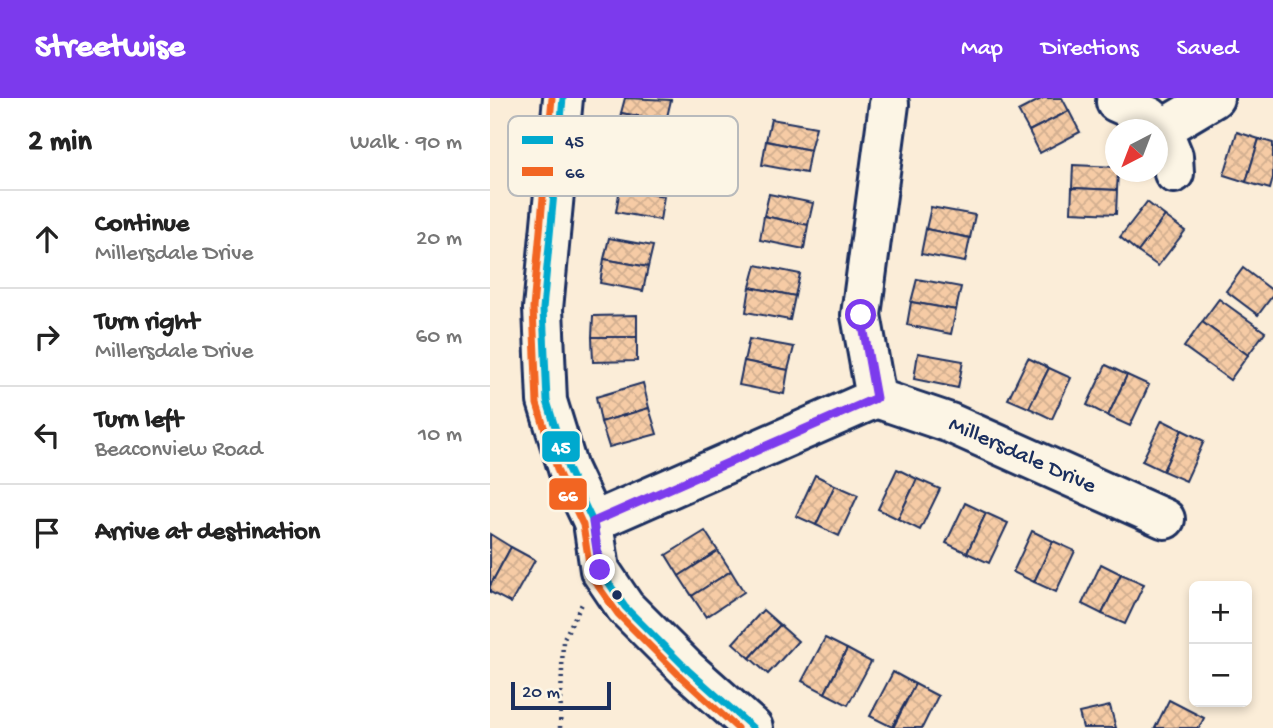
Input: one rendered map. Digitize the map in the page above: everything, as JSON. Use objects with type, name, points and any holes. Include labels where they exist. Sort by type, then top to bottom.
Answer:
[{"type":"street","points":[[562,116],[564,98]]},
{"type":"street","points":[[1168,125],[1214,98]]},
{"type":"street","points":[[1116,102],[1152,119]]},
{"type":"street","points":[[593,522],[876,398],[861,315],[889,104]]},
{"type":"street","points":[[1168,144],[1173,156],[1174,173]]},
{"type":"street","points":[[554,196],[543,309],[547,401],[569,469],[593,522],[600,570],[625,607],[688,670],[753,728]]},
{"type":"street","name":"Millersdale Drive","points":[[876,398],[950,424],[1166,519]]},
{"type":"path","points":[[560,728],[563,640],[600,570]]},
{"type":"building","points":[[625,98],[671,100],[667,116],[621,113]]},
{"type":"building","points":[[1043,98],[1062,98],[1069,111],[1029,131],[1018,111]]},
{"type":"building","points":[[1069,111],[1080,132],[1040,153],[1029,131]]},
{"type":"building","points":[[771,119],[816,127],[810,150],[766,141]]},
{"type":"building","points":[[1237,132],[1259,139],[1246,182],[1224,175]]},
{"type":"building","points":[[1259,139],[1273,143],[1273,178],[1270,189],[1246,182]]},
{"type":"building","points":[[766,141],[810,150],[806,173],[762,165]]},
{"type":"building","points":[[1073,165],[1105,166],[1105,182],[1117,182],[1117,190],[1072,188]]},
{"type":"building","points":[[1072,188],[1117,190],[1116,214],[1071,212]]},
{"type":"building","points":[[769,194],[813,203],[808,225],[764,216]]},
{"type":"building","points":[[619,196],[664,196],[660,220],[616,212]]},
{"type":"building","points":[[1147,202],[1165,216],[1138,252],[1120,237]]},
{"type":"building","points":[[931,207],[975,215],[970,238],[926,229]]},
{"type":"building","points":[[764,216],[808,225],[804,249],[760,240]]},
{"type":"building","points":[[1165,216],[1185,231],[1158,266],[1138,252]]},
{"type":"building","points":[[926,229],[970,238],[965,262],[921,254]]},
{"type":"building","points":[[609,238],[653,246],[648,267],[604,259]]},
{"type":"building","points":[[604,259],[648,267],[643,291],[600,283]]},
{"type":"building","points":[[756,265],[800,274],[795,296],[750,287]]},
{"type":"building","points":[[1243,268],[1273,291],[1273,295],[1258,315],[1226,291]]},
{"type":"building","points":[[917,279],[961,287],[956,310],[911,302]]},
{"type":"building","points":[[750,287],[795,296],[790,320],[746,312]]},
{"type":"building","points":[[1219,299],[1265,332],[1248,355],[1202,322]]},
{"type":"building","points":[[911,302],[956,310],[951,334],[907,325]]},
{"type":"building","points":[[637,315],[637,337],[592,337],[593,316]]},
{"type":"building","points":[[1202,322],[1248,355],[1230,380],[1184,347]]},
{"type":"building","points":[[592,337],[637,337],[637,361],[593,362]]},
{"type":"building","points":[[749,339],[794,347],[788,370],[744,361]]},
{"type":"building","points":[[918,353],[963,361],[958,388],[914,379]]},
{"type":"building","points":[[1028,358],[1049,368],[1029,408],[1008,399]]},
{"type":"building","points":[[744,361],[788,370],[784,394],[739,385]]},
{"type":"building","points":[[1106,365],[1127,375],[1108,416],[1087,405]]},
{"type":"building","points":[[1049,368],[1071,378],[1052,419],[1029,408]]},
{"type":"building","points":[[1127,375],[1149,385],[1130,426],[1108,416]]},
{"type":"building","points":[[643,383],[649,408],[601,422],[596,397]]},
{"type":"building","points":[[649,408],[657,434],[609,447],[601,422]]},
{"type":"building","points":[[1162,420],[1182,430],[1163,471],[1142,461]]},
{"type":"building","points":[[1182,430],[1204,441],[1186,481],[1163,471]]},
{"type":"building","points":[[897,469],[917,479],[898,519],[878,509]]},
{"type":"building","points":[[815,475],[835,485],[816,525],[796,516]]},
{"type":"building","points":[[917,479],[940,489],[920,530],[898,519]]},
{"type":"building","points":[[835,485],[858,495],[839,536],[816,525]]},
{"type":"building","points":[[965,503],[986,513],[967,553],[946,543]]},
{"type":"building","points":[[986,513],[1008,523],[989,563],[967,553]]},
{"type":"building","points":[[705,531],[718,551],[679,576],[666,555]]},
{"type":"building","points":[[1032,531],[1053,541],[1034,582],[1013,572]]},
{"type":"building","points":[[490,534],[511,547],[490,586]]},
{"type":"building","points":[[1053,541],[1075,551],[1056,592],[1034,582]]},
{"type":"building","points":[[511,547],[535,560],[511,603],[490,592],[490,586]]},
{"type":"building","points":[[718,551],[731,571],[692,596],[679,576]]},
{"type":"building","points":[[1101,564],[1121,574],[1102,614],[1082,604]]},
{"type":"building","points":[[731,571],[744,592],[706,617],[692,596]]},
{"type":"building","points":[[1121,574],[1144,584],[1125,624],[1102,614]]},
{"type":"building","points":[[763,610],[780,625],[750,658],[733,643]]},
{"type":"building","points":[[780,625],[798,641],[768,674],[750,658]]},
{"type":"building","points":[[825,638],[847,649],[825,693],[802,681]]},
{"type":"building","points":[[847,649],[871,662],[848,705],[825,693]]},
{"type":"building","points":[[893,672],[915,684],[892,727],[870,716]]},
{"type":"building","points":[[915,684],[938,696],[922,728],[893,728]]},
{"type":"building","points":[[1169,700],[1204,718],[1199,728],[1155,728]]},
{"type":"building","points":[[1110,706],[1116,728],[1083,728],[1079,713]]},
{"type":"transit line","name":"66","points":[[550,116],[552,98]]},
{"type":"transit line","name":"45","points":[[561,116],[563,98]]},
{"type":"transit line","name":"66","points":[[543,196],[533,308],[537,404],[558,472],[583,525],[591,576],[618,614],[737,728]]},
{"type":"transit line","name":"45","points":[[554,196],[543,309],[547,401],[568,469],[593,522],[600,570],[625,607],[688,670],[753,728]]},
{"type":"route","points":[[600,570],[593,522],[876,398],[861,315]]}]
